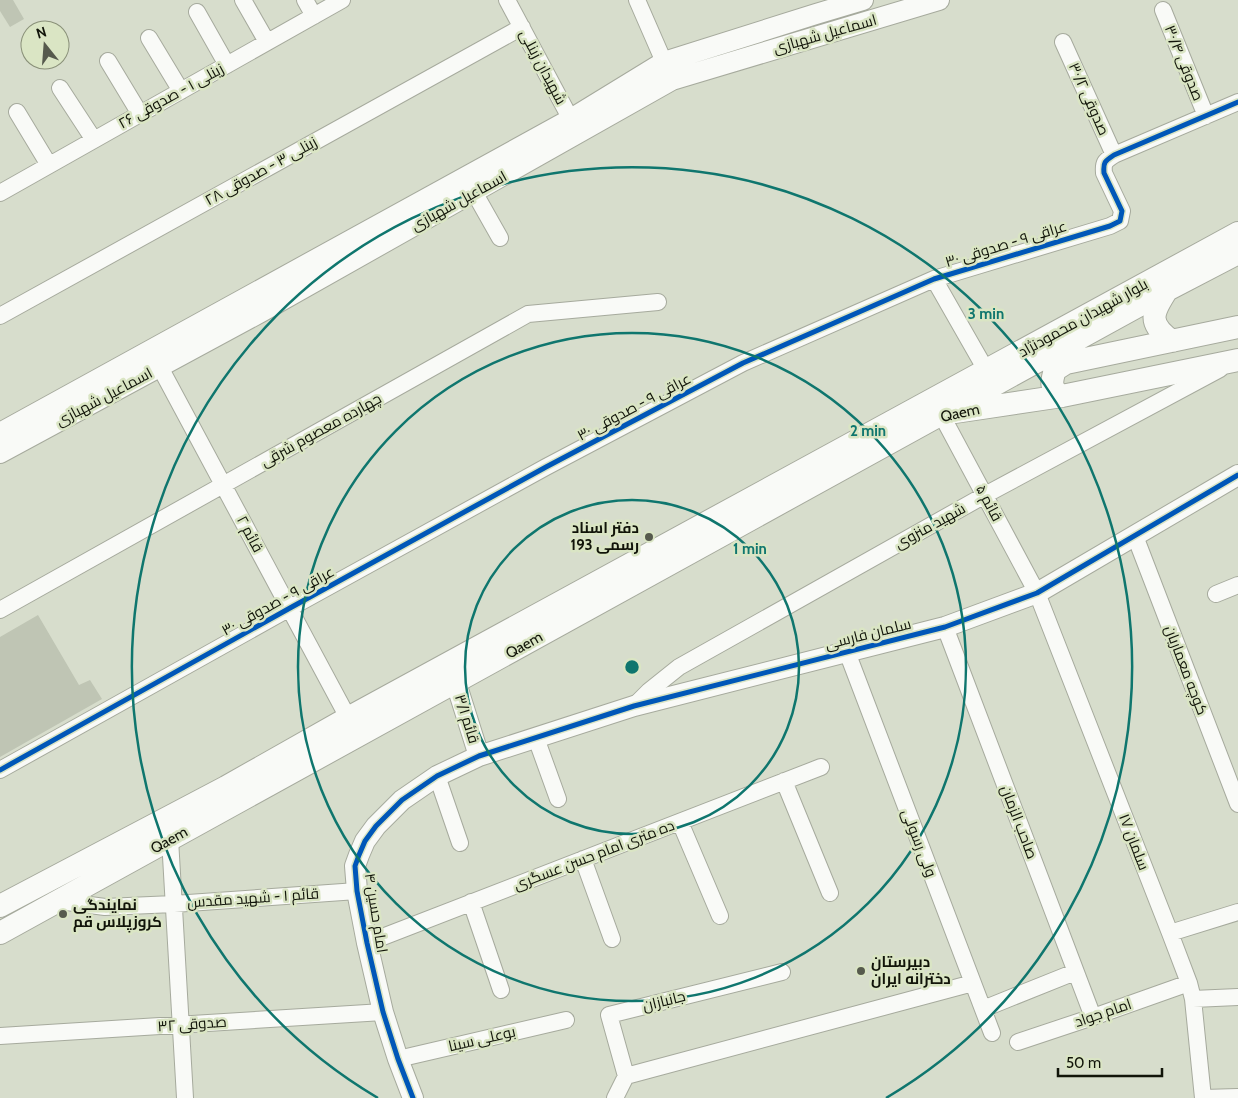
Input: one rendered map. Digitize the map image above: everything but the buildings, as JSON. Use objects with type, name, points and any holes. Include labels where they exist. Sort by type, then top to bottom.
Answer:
[{"type":"main road","name":"بلوار شهیدان محمودنژاد","points":[[934,408],[986,370],[1238,233]]},
{"type":"main road","name":"بلوار شهیدان محمودنژاد","points":[[934,408],[1238,253]]},
{"type":"main road","points":[[1167,290],[1157,305],[1155,323],[1159,331],[1172,341]]},
{"type":"main road","points":[[1062,396],[1055,392],[1051,381],[1055,370],[1066,363],[1238,328]]},
{"type":"main road","name":"Qaem","points":[[0,933],[170,839],[353,727],[934,408],[1062,396],[1236,361]]},
{"type":"main road","name":"Qaem","points":[[0,906],[226,787],[353,727],[456,682],[934,408]]},
{"type":"street","points":[[243,0],[266,42]]},
{"type":"street","points":[[305,0],[314,16]]},
{"type":"street","name":"زینلی ۱ - صدوقی ۲۶","points":[[2,186],[49,165],[342,0]]},
{"type":"street","name":"شهیدان زینلی","points":[[507,0],[575,126]]},
{"type":"street","points":[[637,0],[664,62]]},
{"type":"street","name":"اسماعیل شهبازی","points":[[0,433],[156,358],[261,312],[474,192],[575,126],[664,62],[863,0]]},
{"type":"street","name":"اسماعیل شهبازی","points":[[0,453],[156,358],[575,126],[672,80],[939,0]]},
{"type":"street","name":"صدوقی ۳۰/۴","points":[[1162,10],[1206,116]]},
{"type":"street","points":[[196,12],[227,65]]},
{"type":"street","name":"زینلی ۳ - صدوقی ۲۸","points":[[0,316],[522,27]]},
{"type":"street","points":[[149,38],[181,91]]},
{"type":"street","name":"صدوقی ۳۰/۲","points":[[1064,42],[1114,156]]},
{"type":"street","points":[[108,61],[140,114]]},
{"type":"street","points":[[60,88],[94,140]]},
{"type":"street","points":[[1114,156],[1238,102]]},
{"type":"street","points":[[17,112],[49,165]]},
{"type":"street","name":"عراقی ۹ - صدوقی ۳۰","points":[[0,770],[538,472],[743,363],[934,279],[1110,226],[1120,220],[1122,211],[1103,167],[1105,161],[1114,156]]},
{"type":"street","points":[[474,192],[500,238]]},
{"type":"street","points":[[934,279],[986,370]]},
{"type":"street","name":"چهارده معصوم شرقی","points":[[0,610],[528,314],[658,302]]},
{"type":"street","name":"قائم ۲","points":[[156,358],[353,727]]},
{"type":"street","name":"شهید منزوی","points":[[634,706],[649,691],[679,667],[985,495],[1236,361]]},
{"type":"street","name":"قائم ۵","points":[[934,408],[985,495],[1037,593]]},
{"type":"street","name":"سلمان فارسی","points":[[479,756],[634,706],[945,627],[1037,593],[1238,475]]},
{"type":"street","name":"کوچه معماریان","points":[[1134,536],[1238,804]]},
{"type":"street","points":[[1216,594],[1238,585]]},
{"type":"street","name":"سلمان ۱۷","points":[[1037,593],[1188,983],[1193,999],[1204,1098]]},
{"type":"street","name":"صاحب الزمان","points":[[945,627],[1093,1017]]},
{"type":"street","name":"ولی رسولی","points":[[847,652],[992,1033]]},
{"type":"street","name":"قائم ۳/۱","points":[[456,682],[479,756]]},
{"type":"street","points":[[536,738],[558,799]]},
{"type":"street","name":"امام حسین ۴","points":[[413,1098],[383,1012],[366,943],[357,891],[355,866],[358,854],[376,826],[402,800],[437,776],[479,756]]},
{"type":"street","name":"ده متری امام حسن عسگری","points":[[366,943],[821,767]]},
{"type":"street","points":[[437,776],[460,843]]},
{"type":"street","points":[[784,781],[830,893]]},
{"type":"street","points":[[680,822],[720,916]]},
{"type":"street","points":[[170,839],[185,1098]]},
{"type":"street","points":[[583,859],[612,940]]},
{"type":"street","name":"قائم ۱ - شهید مقدس","points":[[59,901],[105,907],[357,891]]},
{"type":"street","points":[[471,902],[501,990]]},
{"type":"street","points":[[1170,933],[1238,912]]},
{"type":"street","name":"جانبازان","points":[[626,1076],[609,1015],[782,972]]},
{"type":"street","points":[[983,1009],[1076,972]]},
{"type":"street","points":[[615,1098],[626,1076],[973,983]]},
{"type":"street","name":"امام جواد","points":[[1018,1042],[1188,983]]},
{"type":"street","points":[[1193,999],[1238,997]]},
{"type":"street","name":"صدوقی ۳۲","points":[[0,1036],[383,1012]]},
{"type":"street","name":"بوعلی سینا","points":[[398,1059],[566,1020]]},
{"type":"street","points":[[1204,1098],[1238,1097]]},
{"type":"cycle path","points":[[0,770],[546,467],[743,363],[934,279],[1110,226],[1120,221],[1122,211],[1104,173],[1104,164],[1107,160],[1114,155],[1238,102]]},
{"type":"cycle path","points":[[413,1098],[383,1012],[357,891],[355,866],[365,841],[376,826],[402,800],[437,776],[479,756],[634,706],[945,627],[1037,593],[1238,475]]},
{"type":"place","name":"دفتر اسناد رسمی 193","points":[[649,537]]},
{"type":"place","name":"نمایندگی کروزپلاس قم","points":[[63,914]]},
{"type":"place","name":"دبیرستان دخترانه ایران","points":[[861,971]]}]
